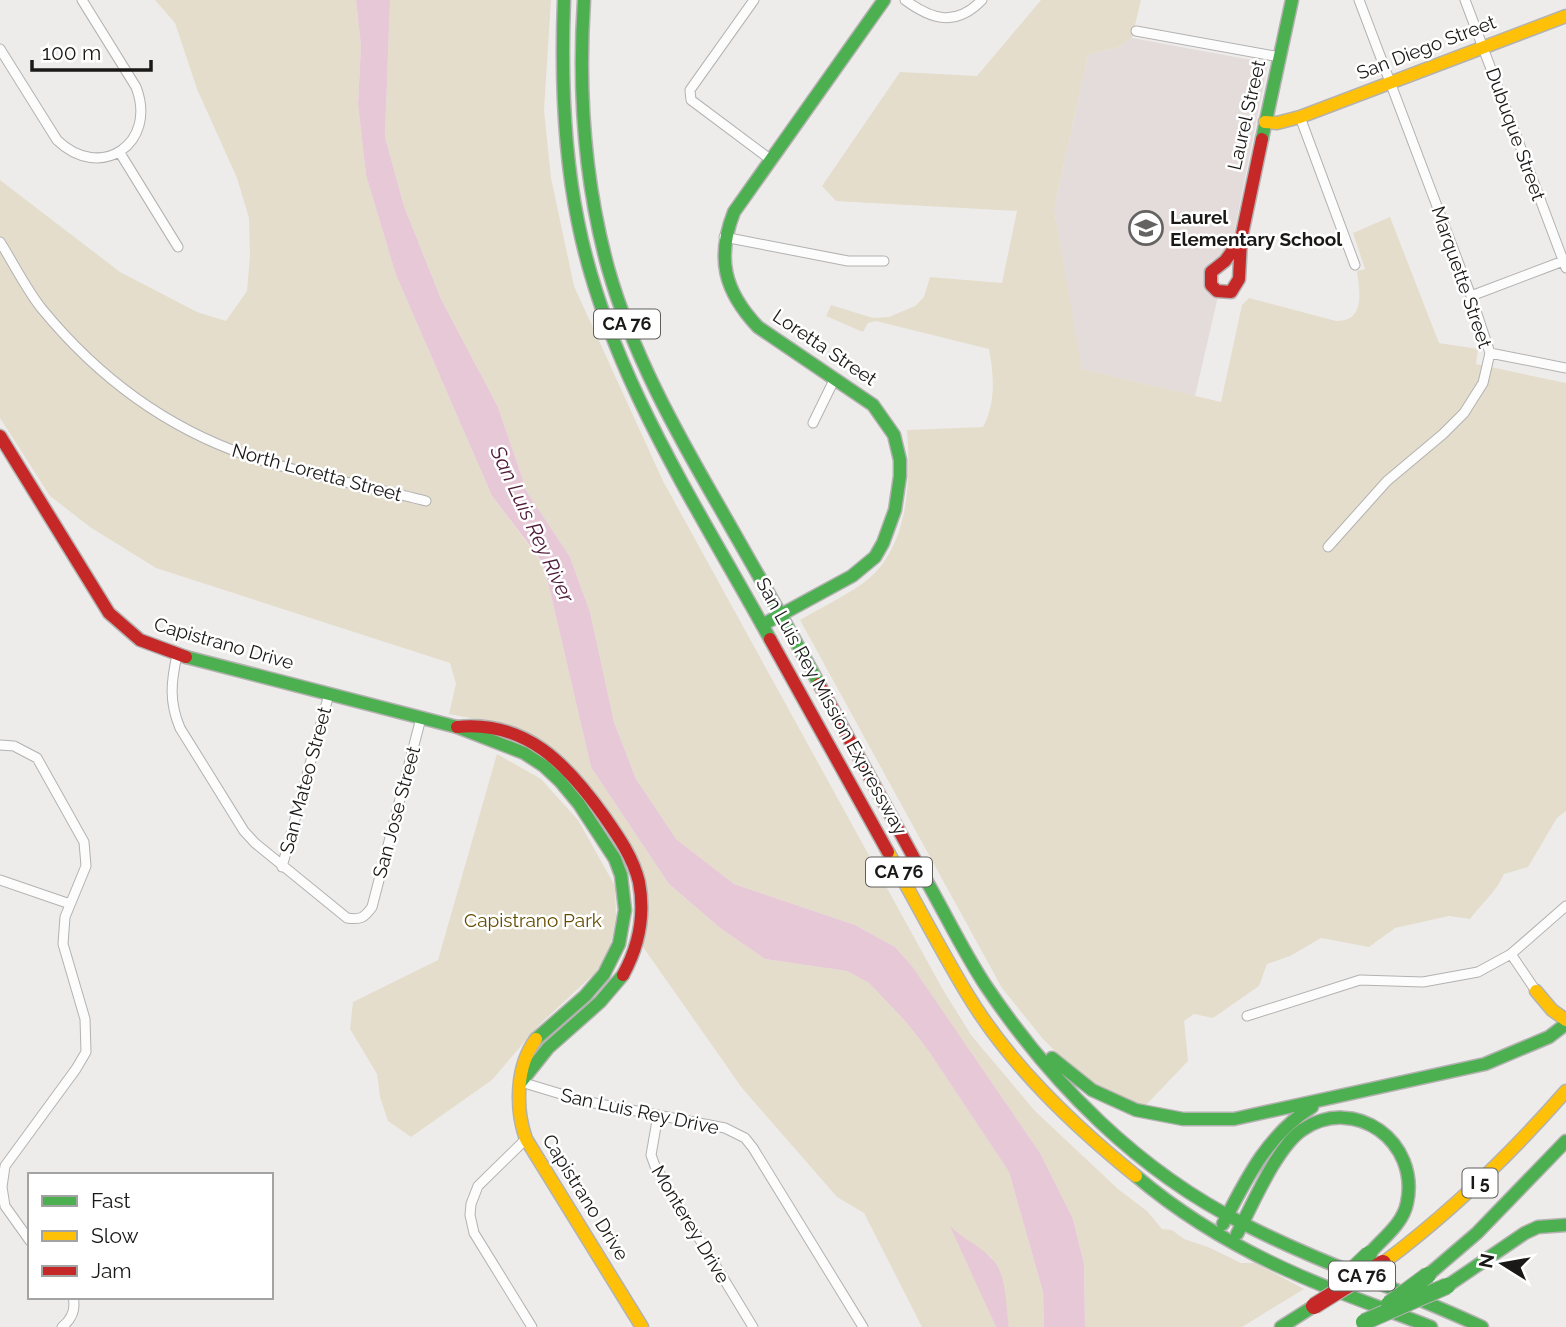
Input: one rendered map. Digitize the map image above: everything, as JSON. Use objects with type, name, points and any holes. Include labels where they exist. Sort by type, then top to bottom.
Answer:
[{"type":"main road","name":"San Luis Rey Mission Expressway","points":[[564,0],[561,104],[565,154],[578,231],[596,296],[630,384],[967,994],[1004,1046],[1056,1105],[1108,1155],[1159,1195],[1233,1242],[1285,1269],[1431,1327]]},
{"type":"main road","name":"San Luis Rey Mission Expressway","points":[[584,0],[580,64],[587,171],[593,209],[619,303],[639,354],[669,415],[985,984]]},
{"type":"main road","name":"Loretta Street","points":[[762,625],[866,566],[882,545],[893,516],[901,460],[894,435],[883,415],[873,405],[747,317],[736,303],[725,274],[722,256],[724,237],[734,212],[884,0]]},
{"type":"main road","name":"Laurel Street","points":[[1241,239],[1292,0]]},
{"type":"main road","name":"San Diego Street","points":[[1264,126],[1274,133],[1293,125],[1300,117],[1566,16]]},
{"type":"main road","name":"Capistrano Drive","points":[[0,436],[109,613],[130,635],[145,645],[457,727],[474,724],[520,736],[557,759],[611,827],[632,861],[640,894],[641,917],[637,944],[630,962],[604,1001],[546,1050],[522,1082],[519,1113],[526,1139],[642,1327]]},
{"type":"main road","points":[[985,984],[1036,1042],[1069,1074],[1114,1102],[1145,1113],[1185,1120],[1234,1119],[1485,1064],[1549,1037],[1566,1022],[1536,991]]},
{"type":"main road","name":"CA 76","points":[[985,984],[1027,1042],[1098,1120],[1167,1177],[1242,1224],[1320,1259],[1441,1307],[1482,1327]]},
{"type":"main road","points":[[1218,1233],[1281,1128],[1298,1114],[1318,1104],[1368,1091]]},
{"type":"main road","name":"I 5","points":[[1281,1327],[1314,1306],[1376,1259],[1412,1242],[1489,1175],[1566,1091]]},
{"type":"main road","points":[[1233,1242],[1288,1143],[1301,1130],[1329,1118],[1350,1118],[1368,1123],[1391,1139],[1405,1160],[1408,1173],[1406,1206],[1376,1259]]},
{"type":"main road","name":"I 5","points":[[1359,1325],[1428,1275],[1477,1233],[1566,1141]]},
{"type":"main road","points":[[1359,1325],[1447,1286],[1538,1227],[1566,1225]]},
{"type":"street","points":[[0,49],[57,140],[67,150],[89,159],[120,153],[140,127],[141,101],[136,88],[82,0]]},
{"type":"street","points":[[754,0],[690,90],[690,96],[691,100],[770,159]]},
{"type":"street","points":[[905,0],[918,10],[940,18],[963,15],[982,0]]},
{"type":"street","name":"Marquette Street","points":[[1328,547],[1387,481],[1464,413],[1483,383],[1490,353],[1472,296],[1359,0]]},
{"type":"street","name":"Dubuque Street","points":[[1465,0],[1565,263]]},
{"type":"street","points":[[1136,31],[1280,57]]},
{"type":"street","points":[[1300,117],[1355,265]]},
{"type":"street","points":[[120,153],[178,247]]},
{"type":"street","points":[[724,237],[848,261],[884,261]]},
{"type":"street","name":"North Loretta Street","points":[[0,242],[41,307],[90,362],[150,409],[199,436],[244,455],[426,501]]},
{"type":"street","points":[[1472,296],[1565,263]]},
{"type":"street","points":[[1490,353],[1566,368]]},
{"type":"street","points":[[813,423],[835,379]]},
{"type":"street","points":[[177,655],[171,696],[180,728],[244,831],[282,867]]},
{"type":"street","name":"San Mateo Street","points":[[282,867],[328,694]]},
{"type":"street","name":"San Jose Street","points":[[282,867],[347,918],[365,917],[372,906],[421,718]]},
{"type":"street","points":[[0,745],[14,746],[37,758],[83,842],[86,866],[65,917],[63,944],[85,1019],[86,1052],[3,1165],[5,1206],[28,1238]]},
{"type":"street","points":[[0,880],[70,904]]},
{"type":"street","points":[[1247,1016],[1360,980],[1423,982],[1478,972],[1511,954],[1566,906]]},
{"type":"street","points":[[1511,954],[1536,991]]},
{"type":"street","name":"San Luis Rey Drive","points":[[522,1082],[584,1101],[725,1128],[745,1138],[863,1327]]},
{"type":"street","name":"Monterey Drive","points":[[658,1115],[651,1155],[655,1166],[753,1327]]},
{"type":"street","points":[[526,1139],[478,1185],[470,1214],[474,1233],[532,1327]]},
{"type":"street","points":[[62,1327],[73,1315],[74,1299]]},
{"type":"shaded area","name":"Laurel Elementary School","points":[[1132,38],[1268,63],[1231,248],[1229,252],[1211,261],[1207,267],[1206,276],[1219,292],[1195,396],[1081,369],[1054,209],[1088,55],[1119,47]]},
{"type":"green space","points":[[155,0],[356,0],[361,46],[358,104],[366,175],[396,275],[492,496],[541,562],[591,767],[669,884],[720,928],[765,959],[847,971],[869,983],[907,1023],[1009,1172],[1043,1292],[1044,1327],[1009,1327],[992,1258],[963,1239],[952,1228],[996,1327],[922,1327],[864,1213],[837,1197],[742,1088],[643,947],[648,908],[630,852],[558,752],[501,724],[449,714],[456,684],[450,663],[156,568],[90,527],[50,496],[0,418],[0,180],[120,272],[197,312],[226,321],[247,291],[249,218],[237,178],[197,89],[175,23]]},
{"type":"green space","points":[[390,0],[551,0],[544,110],[551,178],[574,286],[663,481],[942,988],[971,1035],[1035,1111],[1118,1189],[1147,1211],[1162,1229],[1172,1230],[1184,1239],[1241,1263],[1255,1263],[1304,1289],[1242,1327],[1085,1327],[1084,1264],[1073,1219],[1040,1153],[912,966],[895,947],[855,925],[734,884],[676,839],[636,779],[614,722],[590,612],[570,557],[527,492],[498,407],[441,299],[404,206],[385,137]]},
{"type":"green space","points":[[1041,0],[1141,0],[1132,38],[1119,47],[1088,55],[1054,209],[1082,369],[1221,402],[1242,305],[1249,298],[1336,321],[1352,317],[1359,296],[1357,271],[1365,269],[1353,233],[1390,217],[1439,343],[1478,349],[1476,364],[1566,383],[1566,811],[1557,818],[1528,867],[1504,874],[1470,919],[1449,916],[1395,928],[1369,947],[1321,938],[1290,956],[1267,964],[1259,986],[1213,1018],[1194,1014],[1184,1021],[1188,1061],[1144,1107],[1085,1081],[1043,1039],[1002,988],[800,620],[866,581],[880,567],[891,550],[899,531],[907,491],[907,430],[983,427],[992,399],[993,379],[989,349],[876,321],[868,323],[863,332],[826,316],[831,305],[873,318],[889,317],[915,306],[924,297],[930,277],[1002,283],[1017,211],[836,201],[822,186],[900,72],[977,76]]},
{"type":"green space","name":"Capistrano Park","points":[[497,754],[541,779],[578,820],[615,886],[616,916],[610,950],[595,973],[538,1026],[492,1080],[411,1137],[388,1121],[380,1097],[377,1074],[350,1029],[353,1002],[438,960]]},
{"type":"water","name":"San Luis Rey River","points":[[356,0],[390,0],[385,137],[404,206],[441,299],[498,407],[527,492],[570,557],[590,612],[614,722],[636,779],[676,839],[734,884],[855,925],[895,947],[912,966],[1040,1153],[1073,1219],[1084,1264],[1085,1327],[1044,1327],[1043,1292],[1009,1172],[907,1023],[869,983],[847,971],[765,959],[720,928],[669,884],[591,767],[542,562],[492,496],[396,275],[366,175],[358,104],[361,46]]},
{"type":"water","points":[[950,1226],[996,1264],[1003,1280],[1009,1327],[996,1327]]},
{"type":"traffic: fast","points":[[564,0],[563,84],[566,139],[578,222],[592,278],[610,332],[658,437],[770,639]]},
{"type":"traffic: fast","points":[[584,0],[582,68],[588,169],[600,235],[618,300],[642,361],[672,421],[819,684]]},
{"type":"traffic: fast","points":[[762,625],[852,576],[875,557],[895,510],[900,460],[894,435],[873,405],[758,327],[746,314],[726,273],[725,244],[734,212],[884,0]]},
{"type":"traffic: fast","points":[[1262,139],[1292,0]]},
{"type":"traffic: fast","points":[[186,657],[457,727],[524,753],[560,781],[579,804],[615,859],[621,875],[625,910],[619,944],[604,974],[585,996],[536,1039]]},
{"type":"traffic: fast","points":[[926,880],[978,973],[1012,1022],[1069,1090],[1133,1151],[1205,1203],[1244,1224],[1303,1252],[1482,1327]]},
{"type":"traffic: fast","points":[[521,1082],[548,1048],[600,1002],[623,975]]},
{"type":"traffic: fast","points":[[1052,1058],[1092,1090],[1136,1110],[1183,1119],[1234,1119],[1485,1064],[1549,1037],[1566,1024]]},
{"type":"traffic: fast","points":[[1223,1224],[1250,1174],[1271,1144],[1296,1118],[1312,1107]]},
{"type":"traffic: fast","points":[[1237,1234],[1265,1178],[1292,1138],[1322,1120],[1343,1118],[1362,1121],[1379,1130],[1393,1144],[1404,1161],[1408,1181],[1405,1211],[1391,1231],[1369,1254]]},
{"type":"traffic: fast","points":[[1428,1275],[1477,1233],[1566,1141]]},
{"type":"traffic: fast","points":[[1136,1176],[1192,1218],[1254,1254],[1313,1281],[1431,1327]]},
{"type":"traffic: fast","points":[[1447,1286],[1525,1233],[1538,1227],[1566,1225]]},
{"type":"traffic: fast","points":[[1341,1281],[1369,1254]]},
{"type":"traffic: fast","points":[[1389,1304],[1428,1275]]},
{"type":"traffic: fast","points":[[1364,1322],[1447,1286]]},
{"type":"traffic: fast","points":[[1281,1327],[1314,1306]]},
{"type":"traffic: slow","points":[[1265,122],[1277,123],[1300,117],[1566,16]]},
{"type":"traffic: slow","points":[[888,852],[966,992],[1002,1044],[1065,1114],[1136,1176]]},
{"type":"traffic: slow","points":[[1536,991],[1552,1010],[1566,1020]]},
{"type":"traffic: slow","points":[[536,1039],[524,1062],[519,1088],[520,1114],[526,1139],[642,1327]]},
{"type":"traffic: slow","points":[[1383,1263],[1479,1182],[1566,1091]]},
{"type":"traffic: jam","points":[[1241,239],[1225,261],[1211,272],[1211,285],[1217,291],[1231,292],[1239,279],[1241,239],[1262,139]]},
{"type":"traffic: jam","points":[[0,436],[109,613],[140,640],[186,657]]},
{"type":"traffic: jam","points":[[770,639],[888,852]]},
{"type":"traffic: jam","points":[[819,684],[926,880]]},
{"type":"traffic: jam","points":[[457,727],[482,727],[504,731],[543,749],[575,779],[615,831],[633,864],[641,894],[639,930],[623,975]]},
{"type":"traffic: jam","points":[[1314,1306],[1383,1263]]},
{"type":"place","name":"Laurel Elementary School","points":[[1146,228]]}]
